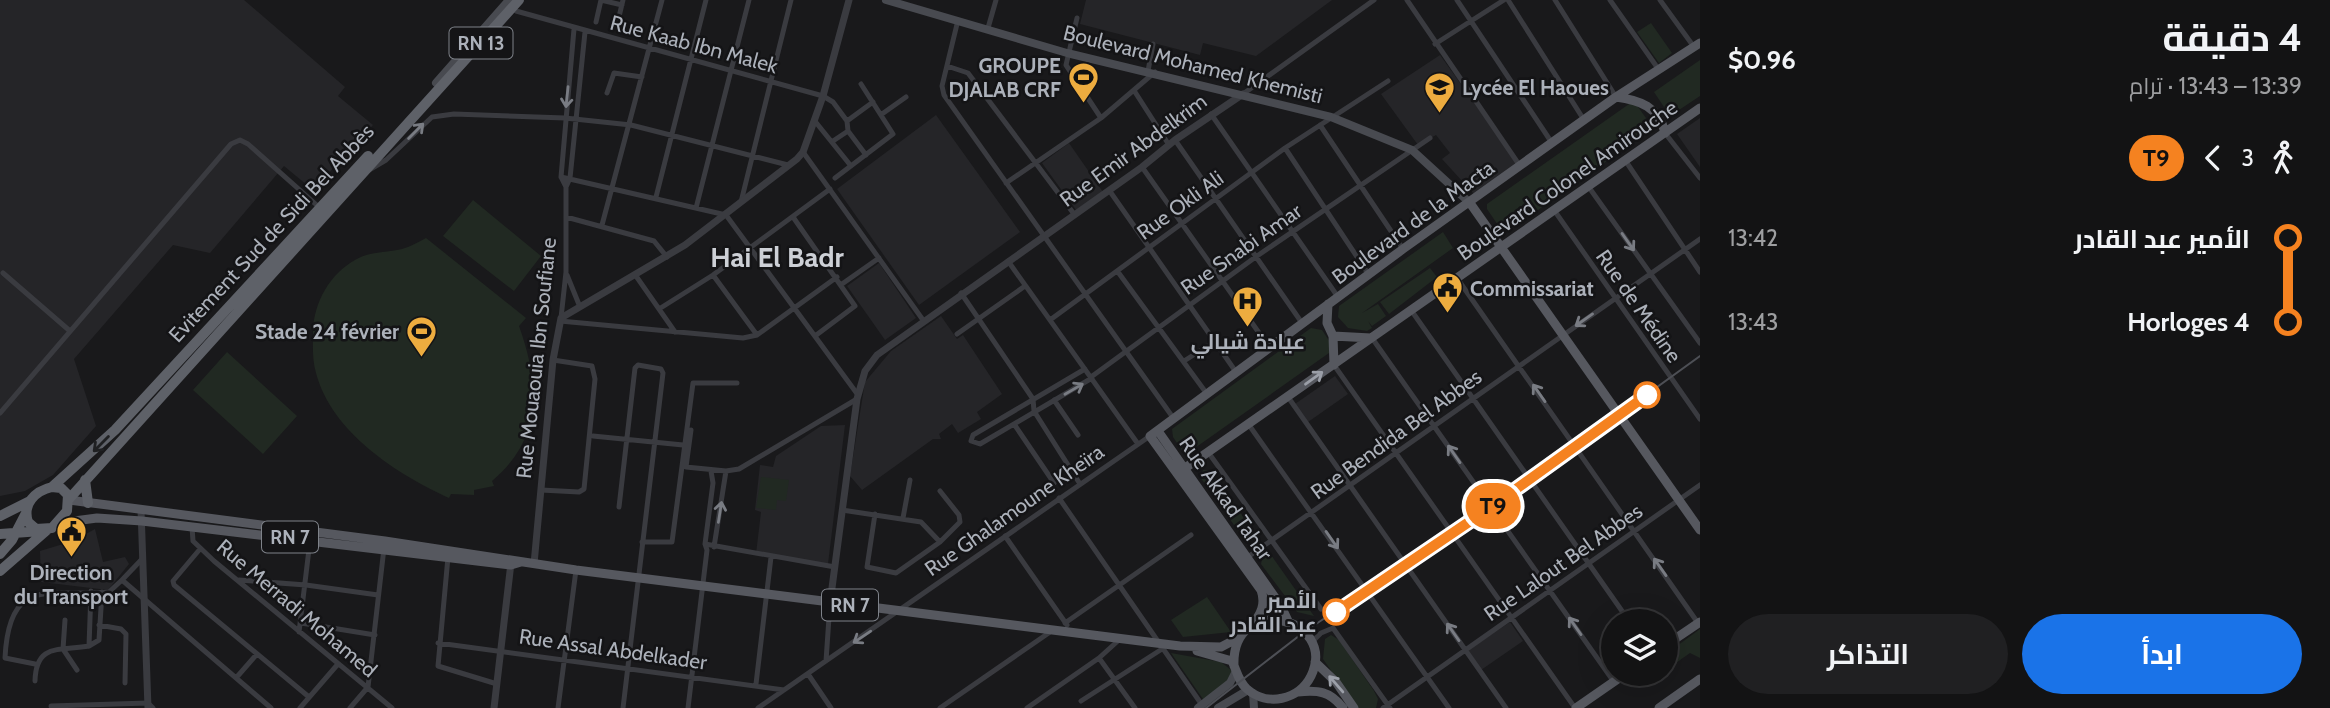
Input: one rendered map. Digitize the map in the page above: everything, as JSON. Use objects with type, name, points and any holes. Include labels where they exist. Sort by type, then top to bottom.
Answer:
[{"type":"highway","name":"Evitement Sud de Sidi Bel Abbès","points":[[52,487],[115,430],[355,177],[515,3]]},
{"type":"highway","name":"Evitement Sud de Sidi Bel Abbès","points":[[69,499],[323,210]]},
{"type":"highway","points":[[86,478],[85,494],[88,503]]},
{"type":"highway","points":[[0,516],[30,500],[40,491],[52,487],[64,490],[69,499],[67,511],[59,523],[44,531],[0,571]]},
{"type":"highway","points":[[0,554],[15,534],[30,500]]},
{"type":"highway","points":[[26,513],[31,527],[44,531]]},
{"type":"highway","points":[[0,534],[44,531]]},
{"type":"main road","points":[[515,3],[526,0]]},
{"type":"main road","name":"Boulevard Mohamed Khemisti","points":[[886,0],[1067,52],[1331,117],[1412,150],[1470,203]]},
{"type":"main road","name":"Boulevard de la Macta","points":[[1154,433],[1403,249],[1616,97],[1697,45]]},
{"type":"main road","points":[[1641,101],[1647,79]]},
{"type":"main road","points":[[1616,97],[1641,101],[1663,122],[1665,133]]},
{"type":"main road","name":"Boulevard Colonel Amirouche","points":[[1181,471],[1700,108]]},
{"type":"main road","points":[[1470,203],[1700,530]]},
{"type":"main road","points":[[1328,304],[1327,323],[1333,335],[1334,365]]},
{"type":"main road","points":[[1311,316],[1327,323]]},
{"type":"main road","points":[[1333,335],[1371,338]]},
{"type":"main road","name":"Rue Akkad Tahar","points":[[1154,433],[1288,621]]},
{"type":"main road","name":"RN 7","points":[[69,499],[167,513],[216,524],[830,603],[1055,629],[1068,627],[1160,646],[1221,647],[1240,637]]},
{"type":"main road","points":[[166,524],[167,513]]},
{"type":"main road","name":"RN 7","points":[[59,523],[97,518],[192,527],[216,524]]},
{"type":"main road","name":"RN 7","points":[[384,545],[447,557],[515,562]]},
{"type":"main road","name":"Rue Akkad Tahar","points":[[1244,559],[1263,596],[1261,614],[1252,625]]},
{"type":"main road","points":[[1200,707],[1230,683],[1240,637],[1252,625],[1270,619],[1288,621],[1304,632],[1311,643],[1315,662],[1309,679],[1297,692]]},
{"type":"main road","points":[[1678,637],[1699,622]]},
{"type":"main road","name":"RN 7","points":[[1180,646],[1225,657],[1235,669]]},
{"type":"main road","points":[[1315,662],[1336,682],[1354,708]]},
{"type":"main road","points":[[1235,669],[1251,692],[1254,708]]},
{"type":"main road","points":[[1659,708],[1700,679]]},
{"type":"main road","points":[[1576,708],[1608,686]]},
{"type":"main road","points":[[1251,692],[1271,704],[1297,692],[1317,690],[1329,694],[1343,708]]},
{"type":"main road","points":[[1217,708],[1251,692]]},
{"type":"street","points":[[596,22],[601,0],[623,3],[617,25]]},
{"type":"street","points":[[602,225],[631,125],[662,0]]},
{"type":"street","points":[[656,197],[706,0]]},
{"type":"street","points":[[696,208],[749,0]]},
{"type":"street","points":[[741,202],[791,0]]},
{"type":"street","points":[[561,319],[667,257],[726,215],[803,152],[823,96],[849,0]]},
{"type":"street","points":[[989,28],[996,0]]},
{"type":"street","points":[[1243,94],[1374,0]]},
{"type":"street","points":[[1407,0],[1520,166]]},
{"type":"street","points":[[1457,0],[1553,144]]},
{"type":"street","points":[[1435,44],[1506,0],[1584,120]]},
{"type":"street","points":[[1555,0],[1616,97]]},
{"type":"street","points":[[1610,0],[1659,70]]},
{"type":"street","points":[[1660,0],[1697,45]]},
{"type":"street","name":"Rue Kaab Ibn Malek","points":[[515,3],[574,29],[691,58],[823,96]]},
{"type":"street","points":[[1077,18],[1067,52],[1066,67],[1101,118]]},
{"type":"street","points":[[958,20],[942,86],[944,94],[1174,419]]},
{"type":"street","points":[[566,187],[561,177],[574,29]]},
{"type":"street","name":"Rue Mouaouia Ibn Soufiane","points":[[534,564],[554,360],[566,272],[566,187],[570,178],[585,32]]},
{"type":"street","points":[[1006,183],[1135,92],[1151,71],[1153,44]]},
{"type":"street","points":[[947,66],[968,73],[1074,214]]},
{"type":"street","points":[[607,93],[614,73],[642,77]]},
{"type":"street","name":"Rue Okli Ali","points":[[1050,320],[1285,148],[1388,81]]},
{"type":"street","points":[[835,178],[893,134],[861,84]]},
{"type":"street","points":[[1135,92],[1216,200],[1302,323]]},
{"type":"street","name":"Rue Emir Abdelkrim","points":[[857,397],[860,384],[877,355],[1142,167],[1172,142],[1243,94]]},
{"type":"street","points":[[823,96],[833,102],[847,121],[848,131],[866,155]]},
{"type":"street","points":[[882,114],[906,97]]},
{"type":"street","points":[[847,121],[873,102]]},
{"type":"street","points":[[355,177],[386,160],[425,123],[441,114],[575,118],[631,125],[789,166]]},
{"type":"street","points":[[1212,114],[1338,297]]},
{"type":"street","points":[[814,120],[851,166]]},
{"type":"street","points":[[1320,125],[1403,249]]},
{"type":"street","points":[[833,141],[848,131]]},
{"type":"street","points":[[1665,133],[1700,178]]},
{"type":"street","name":"Rue Snabi Amar","points":[[1033,398],[971,439],[974,444],[979,444],[1091,378],[1256,256],[1430,138]]},
{"type":"street","points":[[0,413],[231,144],[240,140],[248,144],[323,210]]},
{"type":"street","points":[[1285,148],[1369,275]]},
{"type":"street","points":[[803,152],[923,320]]},
{"type":"street","points":[[1625,160],[1700,272]]},
{"type":"street","points":[[1142,167],[1269,347]]},
{"type":"street","points":[[561,177],[614,187],[726,215],[857,397],[830,603],[826,661]]},
{"type":"street","points":[[1588,186],[1700,343]]},
{"type":"street","points":[[659,309],[713,275],[830,189]]},
{"type":"street","points":[[1109,190],[1187,306],[1236,372]]},
{"type":"street","name":"Rue de Médine","points":[[1554,210],[1699,415]]},
{"type":"street","points":[[566,217],[656,242],[667,257]]},
{"type":"street","points":[[793,217],[855,304],[815,336]]},
{"type":"street","name":"Rue Bendida Bel Abbes","points":[[1244,559],[1700,239]]},
{"type":"street","points":[[842,284],[879,258]]},
{"type":"street","points":[[1008,261],[1138,444]]},
{"type":"street","points":[[566,272],[580,307]]},
{"type":"street","points":[[1118,272],[1208,394]]},
{"type":"street","points":[[3,274],[71,331]]},
{"type":"street","points":[[713,275],[757,335]]},
{"type":"street","points":[[636,276],[675,332]]},
{"type":"street","points":[[561,319],[738,338],[757,335],[838,277]]},
{"type":"street","points":[[1457,278],[1699,622]]},
{"type":"street","points":[[957,334],[1025,286]]},
{"type":"street","points":[[961,293],[1033,398],[1034,411],[1080,484]]},
{"type":"street","points":[[1411,310],[1621,609]]},
{"type":"street","points":[[1371,338],[1601,664]]},
{"type":"street","points":[[1184,361],[1214,342]]},
{"type":"street","points":[[541,490],[579,492],[584,489],[594,379],[592,366],[554,360]]},
{"type":"street","points":[[1334,365],[1576,708]]},
{"type":"street","points":[[619,508],[635,368],[650,366],[661,369],[663,373],[623,708]]},
{"type":"street","points":[[1033,398],[1084,369]]},
{"type":"street","points":[[642,542],[672,541],[693,383],[737,383]]},
{"type":"street","points":[[713,483],[857,397]]},
{"type":"street","points":[[1288,397],[1506,708]]},
{"type":"street","points":[[1054,400],[1079,435]]},
{"type":"street","points":[[1014,424],[1054,483]]},
{"type":"street","points":[[1249,425],[1449,708]]},
{"type":"street","points":[[691,430],[686,467],[725,474]]},
{"type":"street","name":"Rue Ghalamoune Kheïra","points":[[763,707],[896,611],[1154,433]]},
{"type":"street","points":[[593,436],[683,445]]},
{"type":"street","points":[[1208,452],[1321,609]]},
{"type":"street","points":[[688,708],[713,483],[711,471]]},
{"type":"street","points":[[714,547],[725,474]]},
{"type":"street","points":[[903,518],[910,480]]},
{"type":"street","name":"Rue Lalout Bel Abbes","points":[[1387,707],[1700,485]]},
{"type":"street","points":[[875,514],[868,568],[896,573],[940,542],[958,525],[960,519],[940,491]]},
{"type":"street","points":[[1059,498],[1200,707]]},
{"type":"street","points":[[51,706],[150,706],[141,510]]},
{"type":"street","points":[[842,510],[923,523],[940,542]]},
{"type":"street","name":"Rue Merradi Mohamed","points":[[192,527],[192,539],[200,549],[392,708]]},
{"type":"street","points":[[299,632],[311,535]]},
{"type":"street","points":[[1005,536],[1068,627],[1119,586],[1191,536]]},
{"type":"street","points":[[350,708],[368,687],[384,545]]},
{"type":"street","points":[[706,547],[835,567]]},
{"type":"street","points":[[200,549],[173,583],[309,697]]},
{"type":"street","points":[[35,664],[6,659],[6,633],[12,616],[41,593],[111,591],[144,557]]},
{"type":"street","points":[[447,557],[438,643],[440,668],[497,684]]},
{"type":"street","points":[[756,684],[771,557]]},
{"type":"street","points":[[494,708],[515,562]]},
{"type":"street","points":[[558,708],[576,570]]},
{"type":"street","points":[[122,580],[144,602],[271,708]]},
{"type":"street","points":[[237,580],[306,585],[378,595]]},
{"type":"street","points":[[89,646],[91,591]]},
{"type":"street","points":[[34,681],[35,664],[42,656],[63,649],[89,646],[99,640],[102,592]]},
{"type":"street","points":[[65,620],[63,649],[77,670]]},
{"type":"street","points":[[300,623],[375,635]]},
{"type":"street","points":[[99,625],[121,629],[126,634],[125,682]]},
{"type":"street","points":[[1311,643],[1333,628],[1387,707]]},
{"type":"street","points":[[940,708],[1055,629]]},
{"type":"street","points":[[1027,708],[1100,658],[1122,638]]},
{"type":"street","name":"Rue Assal Abdelkader","points":[[438,643],[756,684],[784,690]]},
{"type":"street","points":[[1081,701],[1160,646]]},
{"type":"street","points":[[236,678],[257,654]]},
{"type":"street","points":[[1100,658],[1135,708]]},
{"type":"street","points":[[300,708],[338,664]]},
{"type":"street","points":[[808,674],[831,708]]},
{"type":"shaded area","points":[[0,0],[244,0],[345,87],[338,96],[373,125],[313,190],[284,166],[210,253],[173,245],[74,359],[96,426],[53,475],[25,491],[0,496]]},
{"type":"shaded area","points":[[1086,0],[1332,0],[1256,56],[1203,43],[1200,55],[1080,24]]},
{"type":"shaded area","points":[[1651,23],[1672,53],[1659,63],[1637,32]]},
{"type":"shaded area","name":"Lycée El Haoues","points":[[1440,55],[1519,165],[1478,193],[1473,193],[1442,159],[1450,153],[1436,135],[1418,145],[1381,94]]},
{"type":"shaded area","points":[[1700,60],[1700,96],[1670,116],[1654,92]]},
{"type":"shaded area","points":[[1629,104],[1636,104],[1653,128],[1507,232],[1502,231],[1487,209],[1487,204]]},
{"type":"shaded area","points":[[936,115],[1020,232],[919,305],[837,189]]},
{"type":"shaded area","points":[[1700,118],[1700,167],[1677,134]]},
{"type":"shaded area","points":[[1069,143],[1103,192],[1076,210],[1042,163]]},
{"type":"shaded area","points":[[473,200],[541,256],[514,291],[443,236]]},
{"type":"shaded area","points":[[1443,232],[1453,248],[1362,313],[1378,304],[1386,316],[1372,326],[1368,321],[1372,328],[1367,331],[1348,328],[1338,317],[1339,306]]},
{"type":"shaded area","name":"Stade 24 février","points":[[426,238],[526,318],[519,326],[531,369],[533,390],[528,429],[521,447],[492,481],[494,486],[474,490],[474,495],[451,494],[449,498],[409,477],[369,449],[351,433],[336,414],[324,395],[315,368],[314,320],[320,299],[331,281],[346,266],[361,257],[402,249]]},
{"type":"shaded area","points":[[879,263],[916,318],[885,340],[847,286]]},
{"type":"shaded area","points":[[1430,268],[1437,277],[1389,314],[1380,302]]},
{"type":"shaded area","points":[[941,316],[957,339],[963,335],[1002,394],[977,412],[981,419],[958,433],[952,424],[939,434],[941,439],[933,439],[862,490],[850,476],[865,382],[891,351]]},
{"type":"shaded area","points":[[1311,328],[1322,330],[1330,342],[1329,353],[1185,455],[1173,437],[1172,429]]},
{"type":"shaded area","points":[[227,352],[297,416],[263,454],[193,390]]},
{"type":"shaded area","points":[[1335,376],[1348,394],[1308,422],[1295,404]]},
{"type":"shaded area","points":[[845,425],[828,564],[756,554],[761,512],[755,510],[760,465],[773,467],[776,456],[821,426]]},
{"type":"shaded area","points":[[1203,470],[1211,470],[1257,537],[1255,544],[1246,542],[1200,477]]},
{"type":"shaded area","points":[[761,477],[789,480],[786,501],[777,500],[776,510],[756,508]]},
{"type":"shaded area","name":"Direction du Transport","points":[[95,529],[103,562],[125,557],[129,564],[108,590],[41,582],[40,551],[73,541]]},
{"type":"shaded area","points":[[1263,555],[1271,555],[1314,616],[1297,612],[1261,564]]},
{"type":"shaded area","points":[[1207,597],[1231,632],[1183,637],[1171,620]]},
{"type":"shaded area","points":[[1510,622],[1523,641],[1481,670],[1468,650]]},
{"type":"shaded area","points":[[1700,629],[1700,658],[1690,653],[1678,662],[1678,645]]},
{"type":"shaded area","points":[[1331,635],[1339,640],[1374,691],[1378,699],[1376,708],[1357,708],[1323,659],[1325,639]]},
{"type":"shaded area","points":[[1171,653],[1221,662],[1231,670],[1231,680],[1205,702]]},
{"type":"tram line","points":[[1206,708],[1304,632],[1491,507],[1700,356]]},
{"type":"tram line","name":"T9","points":[[1336,612],[1491,507],[1647,395]]},
{"type":"place","name":"GROUPE DJALAB CRF","points":[[1084,104]]},
{"type":"place","name":"Lycée El Haoues","points":[[1439,114]]},
{"type":"place","name":"Commissariat","points":[[1447,315]]},
{"type":"place","name":"عيادة شيالي","points":[[1248,328]]},
{"type":"place","name":"Stade 24 février","points":[[422,358]]},
{"type":"place","name":"Direction du Transport","points":[[71,559]]},
{"type":"place","name":"الأمير عبد القادر","points":[[1336,612]]},
{"type":"district","name":"Hai El Badr","points":[[777,257]]}]
